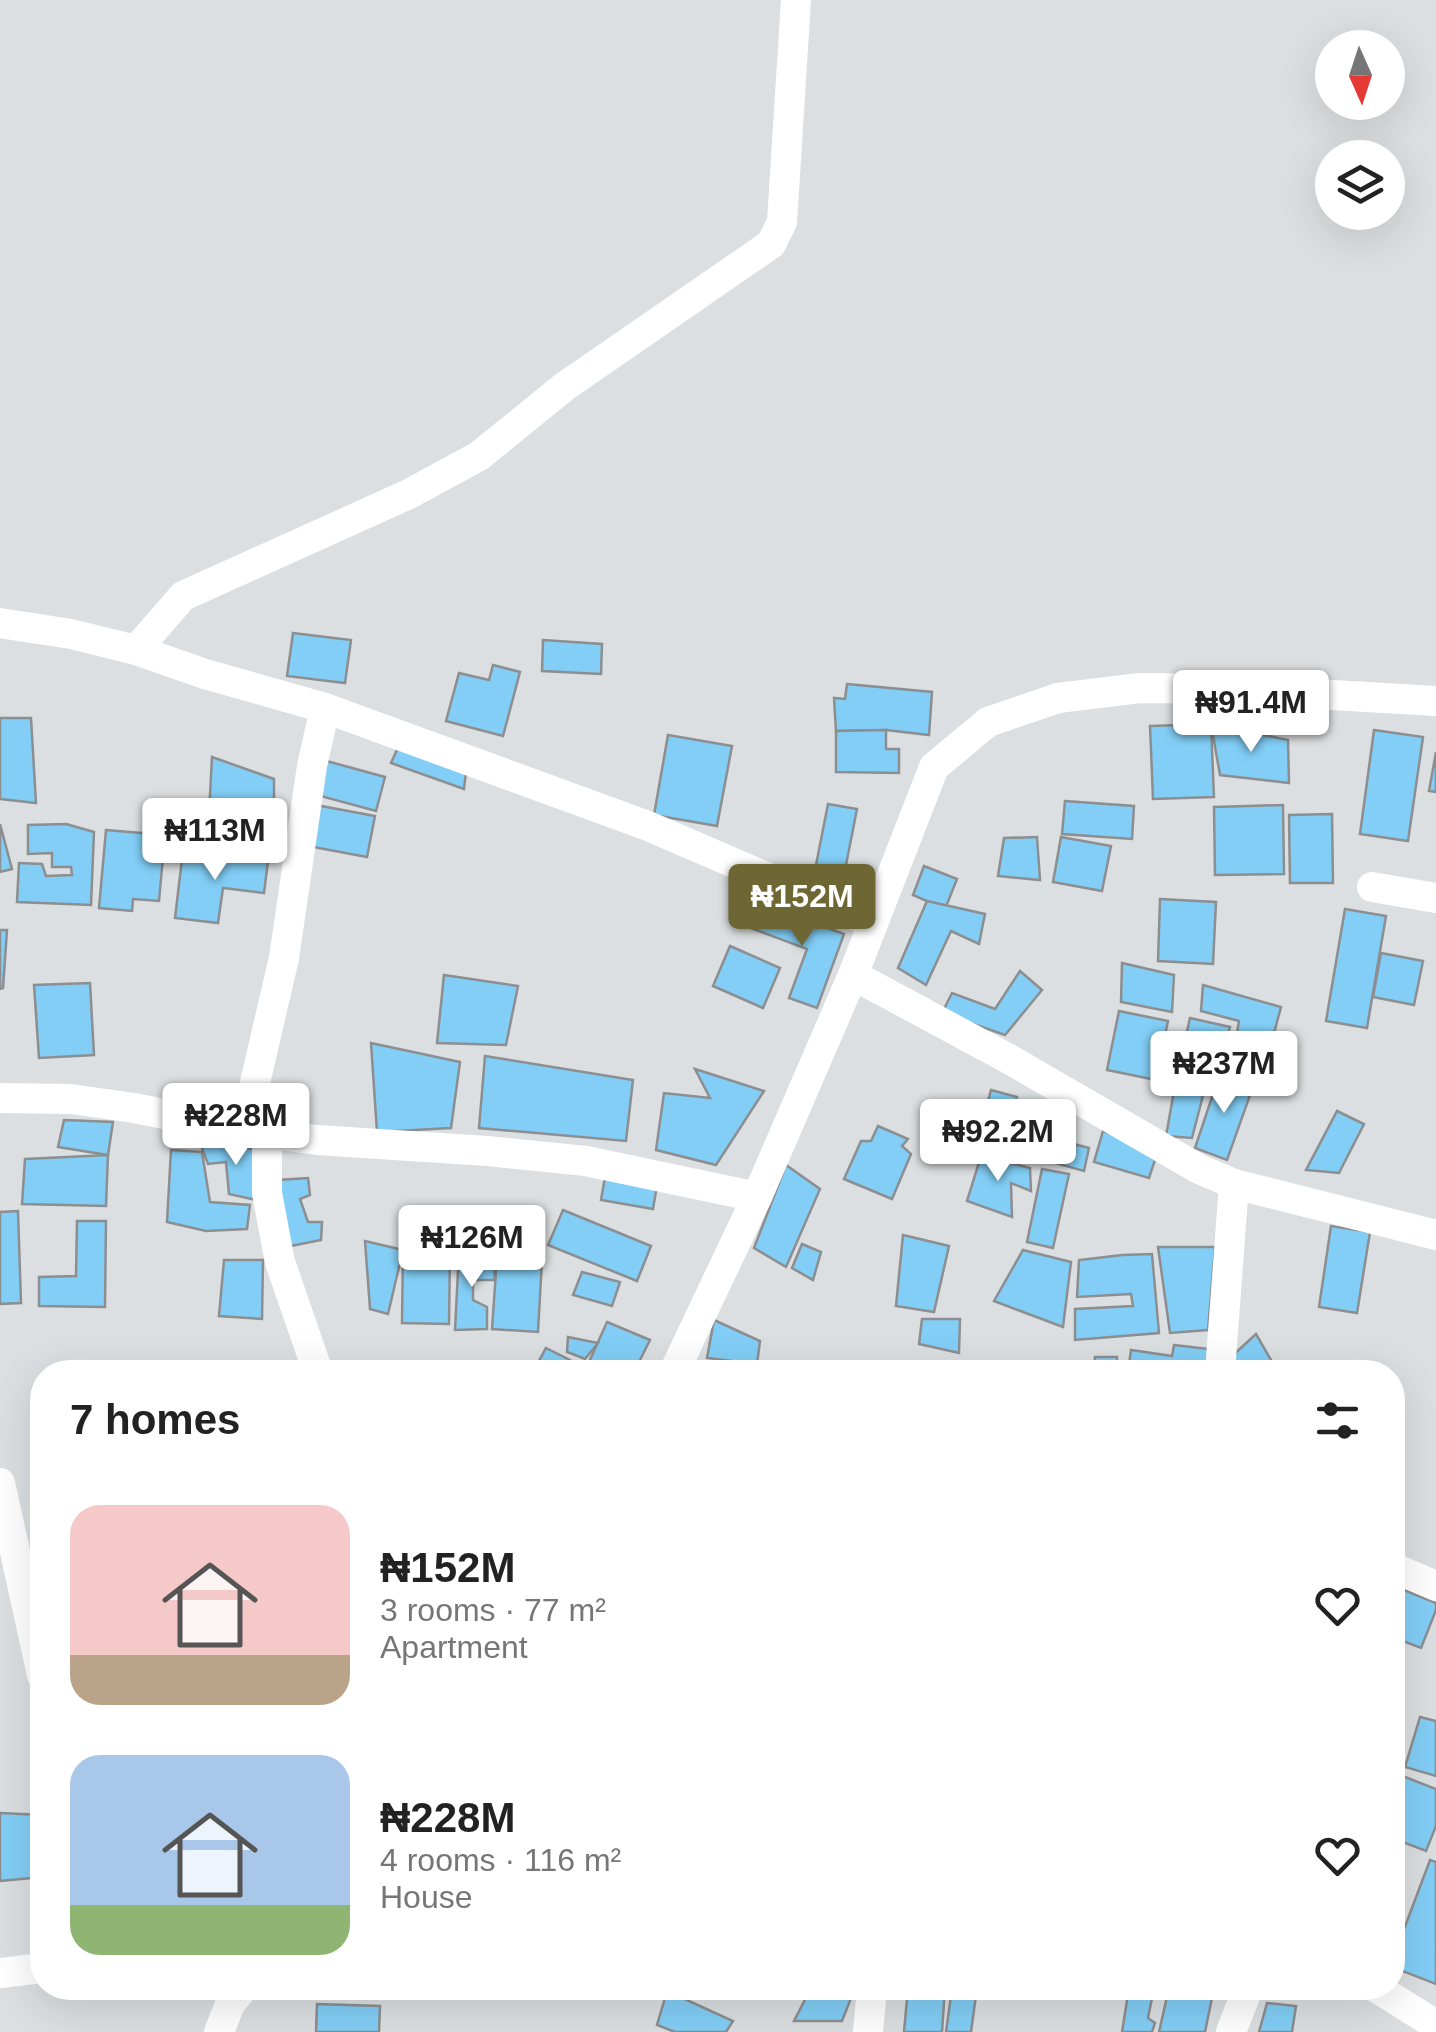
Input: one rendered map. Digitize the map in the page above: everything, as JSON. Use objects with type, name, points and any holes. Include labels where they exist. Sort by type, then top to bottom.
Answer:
[{"type":"street","points":[[136,650],[184,596],[408,494],[478,456],[564,388],[770,244],[782,222],[796,0]]},
{"type":"street","points":[[0,623],[71,634],[136,650],[326,708],[648,826],[873,924]]},
{"type":"street","points":[[680,1360],[757,1197],[854,975],[934,767],[988,722],[1058,698],[1140,688],[1436,700]]},
{"type":"street","points":[[314,1360],[280,1262],[256,1132],[312,766],[326,708]]},
{"type":"street","points":[[1372,887],[1436,898]]},
{"type":"street","points":[[854,975],[1198,1168],[1234,1184],[1436,1235]]},
{"type":"street","points":[[0,1098],[71,1099],[318,1140],[586,1161],[757,1197]]},
{"type":"street","points":[[1221,1360],[1234,1184]]},
{"type":"street","points":[[0,1483],[30,1620]]},
{"type":"street","points":[[1405,1573],[1436,1586]]},
{"type":"street","points":[[0,1973],[30,1969]]},
{"type":"street","points":[[868,2032],[871,2000]]},
{"type":"street","points":[[1231,2032],[1243,2000]]},
{"type":"street","points":[[1396,2000],[1436,2026]]},
{"type":"building","points":[[293,633],[351,640],[345,683],[287,676]]},
{"type":"building","points":[[543,640],[602,644],[601,674],[542,671]]},
{"type":"building","points":[[493,665],[520,672],[503,736],[446,721],[459,673],[489,680]]},
{"type":"building","points":[[847,684],[932,692],[929,735],[886,730],[836,731],[834,698],[845,699]]},
{"type":"building","points":[[0,718],[31,718],[36,803],[0,799]]},
{"type":"building","points":[[1211,724],[1214,797],[1153,799],[1150,726]]},
{"type":"building","points":[[1211,724],[1288,740],[1289,783],[1220,775]]},
{"type":"building","points":[[886,730],[886,749],[899,749],[899,773],[836,772],[836,731]]},
{"type":"building","points":[[1374,730],[1423,737],[1408,841],[1360,834]]},
{"type":"building","points":[[668,735],[732,746],[717,826],[654,815]]},
{"type":"building","points":[[400,743],[466,772],[464,789],[391,763]]},
{"type":"building","points":[[1436,752],[1436,792],[1429,791]]},
{"type":"building","points":[[212,757],[274,779],[274,841],[208,833]]},
{"type":"building","points":[[323,760],[385,777],[376,811],[313,794]]},
{"type":"building","points":[[1065,801],[1134,806],[1132,839],[1062,834]]},
{"type":"building","points":[[828,804],[857,809],[845,870],[816,865]]},
{"type":"building","points":[[316,805],[375,816],[367,857],[308,846]]},
{"type":"building","points":[[1283,805],[1284,874],[1215,875],[1214,807]]},
{"type":"building","points":[[1332,814],[1333,883],[1290,883],[1289,815]]},
{"type":"building","points":[[0,824],[12,869],[0,872]]},
{"type":"building","points":[[66,824],[94,832],[91,905],[17,902],[19,863],[42,864],[46,876],[72,875],[71,867],[52,867],[52,853],[28,854],[28,825]]},
{"type":"building","points":[[106,830],[165,835],[159,901],[133,899],[132,911],[99,908]]},
{"type":"building","points":[[1037,837],[1040,880],[998,876],[1004,838]]},
{"type":"building","points":[[1061,837],[1111,846],[1102,891],[1053,882]]},
{"type":"building","points":[[183,851],[268,861],[264,893],[223,888],[218,923],[175,918]]},
{"type":"building","points":[[924,866],[957,879],[945,909],[913,895]]},
{"type":"building","points":[[1160,899],[1216,902],[1213,964],[1158,961]]},
{"type":"building","points":[[927,901],[985,914],[979,944],[951,931],[926,985],[898,968]]},
{"type":"building","points":[[757,902],[844,934],[817,1008],[789,998],[807,949],[748,927]]},
{"type":"building","points":[[1345,909],[1386,916],[1367,1028],[1326,1021]]},
{"type":"building","points":[[0,930],[7,930],[0,989]]},
{"type":"building","points":[[730,946],[780,968],[763,1008],[713,986]]},
{"type":"building","points":[[1381,953],[1423,961],[1414,1005],[1373,997]]},
{"type":"building","points":[[1122,963],[1174,975],[1172,1012],[1121,1002]]},
{"type":"building","points":[[1020,971],[1042,990],[1005,1035],[942,1013],[952,993],[995,1009]]},
{"type":"building","points":[[444,975],[518,986],[506,1045],[437,1043]]},
{"type":"building","points":[[90,983],[94,1055],[39,1058],[34,985]]},
{"type":"building","points":[[1203,985],[1281,1007],[1264,1071],[1231,1068],[1239,1021],[1201,1011]]},
{"type":"building","points":[[1119,1011],[1168,1021],[1156,1080],[1107,1070]]},
{"type":"building","points":[[1190,1018],[1230,1027],[1219,1076],[1179,1067]]},
{"type":"building","points":[[371,1043],[460,1062],[451,1128],[377,1132]]},
{"type":"building","points":[[485,1056],[633,1080],[626,1141],[479,1128]]},
{"type":"building","points":[[695,1069],[764,1091],[716,1165],[656,1150],[664,1093],[710,1098]]},
{"type":"building","points":[[1177,1074],[1207,1080],[1192,1138],[1166,1136]]},
{"type":"building","points":[[1219,1076],[1255,1081],[1227,1160],[1195,1148]]},
{"type":"building","points":[[991,1090],[1017,1097],[1002,1151],[976,1144]]},
{"type":"building","points":[[1022,1107],[1030,1113],[1028,1132],[1089,1148],[1084,1171],[1009,1150]]},
{"type":"building","points":[[1337,1111],[1364,1124],[1339,1173],[1306,1170]]},
{"type":"building","points":[[64,1120],[113,1122],[108,1155],[58,1147]]},
{"type":"building","points":[[878,1126],[908,1139],[902,1146],[911,1154],[892,1199],[844,1179],[861,1141],[871,1141]]},
{"type":"building","points":[[1103,1131],[1120,1137],[1155,1160],[1149,1178],[1094,1162]]},
{"type":"building","points":[[200,1143],[256,1149],[256,1200],[229,1194],[226,1162],[208,1164]]},
{"type":"building","points":[[171,1150],[202,1152],[210,1202],[250,1205],[247,1229],[206,1231],[167,1222]]},
{"type":"building","points":[[108,1155],[106,1206],[22,1204],[25,1159]]},
{"type":"building","points":[[981,1156],[1030,1168],[1031,1191],[1011,1183],[1012,1217],[967,1201]]},
{"type":"building","points":[[786,1165],[820,1189],[786,1267],[754,1248]]},
{"type":"building","points":[[1042,1169],[1069,1174],[1053,1248],[1027,1242]]},
{"type":"building","points":[[605,1177],[657,1185],[653,1209],[601,1200]]},
{"type":"building","points":[[308,1178],[310,1195],[300,1199],[308,1222],[322,1222],[321,1240],[286,1247],[277,1180]]},
{"type":"building","points":[[563,1210],[651,1246],[637,1281],[548,1245]]},
{"type":"building","points":[[18,1211],[21,1303],[0,1304],[0,1212]]},
{"type":"building","points":[[77,1221],[106,1221],[105,1307],[39,1306],[39,1277],[76,1276]]},
{"type":"building","points":[[1331,1226],[1370,1232],[1357,1313],[1319,1307]]},
{"type":"building","points":[[903,1235],[949,1246],[934,1312],[896,1306]]},
{"type":"building","points":[[365,1241],[403,1250],[388,1314],[370,1309]]},
{"type":"building","points":[[802,1244],[821,1252],[813,1280],[792,1268]]},
{"type":"building","points":[[1158,1247],[1215,1247],[1208,1330],[1170,1333]]},
{"type":"building","points":[[403,1250],[450,1251],[449,1324],[402,1323]]},
{"type":"building","points":[[1023,1250],[1071,1262],[1063,1327],[994,1301]]},
{"type":"building","points":[[459,1251],[493,1254],[495,1280],[473,1280],[473,1300],[487,1307],[487,1329],[455,1330]]},
{"type":"building","points":[[1152,1254],[1159,1333],[1075,1340],[1075,1309],[1133,1306],[1131,1294],[1077,1297],[1079,1260]]},
{"type":"building","points":[[497,1257],[542,1260],[538,1332],[492,1329]]},
{"type":"building","points":[[224,1260],[263,1260],[262,1319],[219,1316]]},
{"type":"building","points":[[582,1272],[620,1282],[612,1306],[573,1295]]},
{"type":"building","points":[[922,1319],[960,1319],[959,1353],[919,1344]]},
{"type":"building","points":[[714,1320],[760,1341],[758,1360],[707,1358]]},
{"type":"building","points":[[607,1322],[650,1340],[640,1360],[590,1360]]},
{"type":"building","points":[[1256,1334],[1271,1360],[1233,1360],[1231,1357]]},
{"type":"building","points":[[568,1337],[598,1343],[585,1359],[567,1352]]},
{"type":"building","points":[[1174,1345],[1209,1349],[1207,1360],[1130,1360],[1131,1350],[1172,1356]]},
{"type":"building","points":[[546,1348],[570,1360],[540,1360]]},
{"type":"building","points":[[1095,1357],[1117,1357],[1117,1360]]},
{"type":"building","points":[[1405,1590],[1436,1603],[1421,1648],[1405,1642]]},
{"type":"building","points":[[1420,1717],[1436,1721],[1436,1776],[1405,1767]]},
{"type":"building","points":[[1405,1777],[1436,1789],[1436,1826],[1426,1851],[1405,1843]]},
{"type":"building","points":[[0,1813],[30,1814],[30,1878],[0,1881]]},
{"type":"building","points":[[1430,1860],[1436,1862],[1436,1984],[1405,1972],[1405,1926]]},
{"type":"building","points":[[664,2000],[687,2000],[733,2021],[726,2032],[675,2032],[657,2025]]},
{"type":"building","points":[[805,2000],[850,2000],[842,2021],[794,2021]]},
{"type":"building","points":[[907,2000],[944,2000],[942,2032],[904,2032]]},
{"type":"building","points":[[950,2000],[975,2000],[971,2032],[946,2032]]},
{"type":"building","points":[[1127,2000],[1152,2000],[1148,2018],[1155,2023],[1152,2032],[1122,2032]]},
{"type":"building","points":[[1166,2000],[1212,2000],[1205,2032],[1159,2032]]},
{"type":"building","points":[[1267,2003],[1296,2006],[1292,2032],[1259,2032]]},
{"type":"building","points":[[317,2004],[380,2006],[379,2032],[316,2032]]}]
